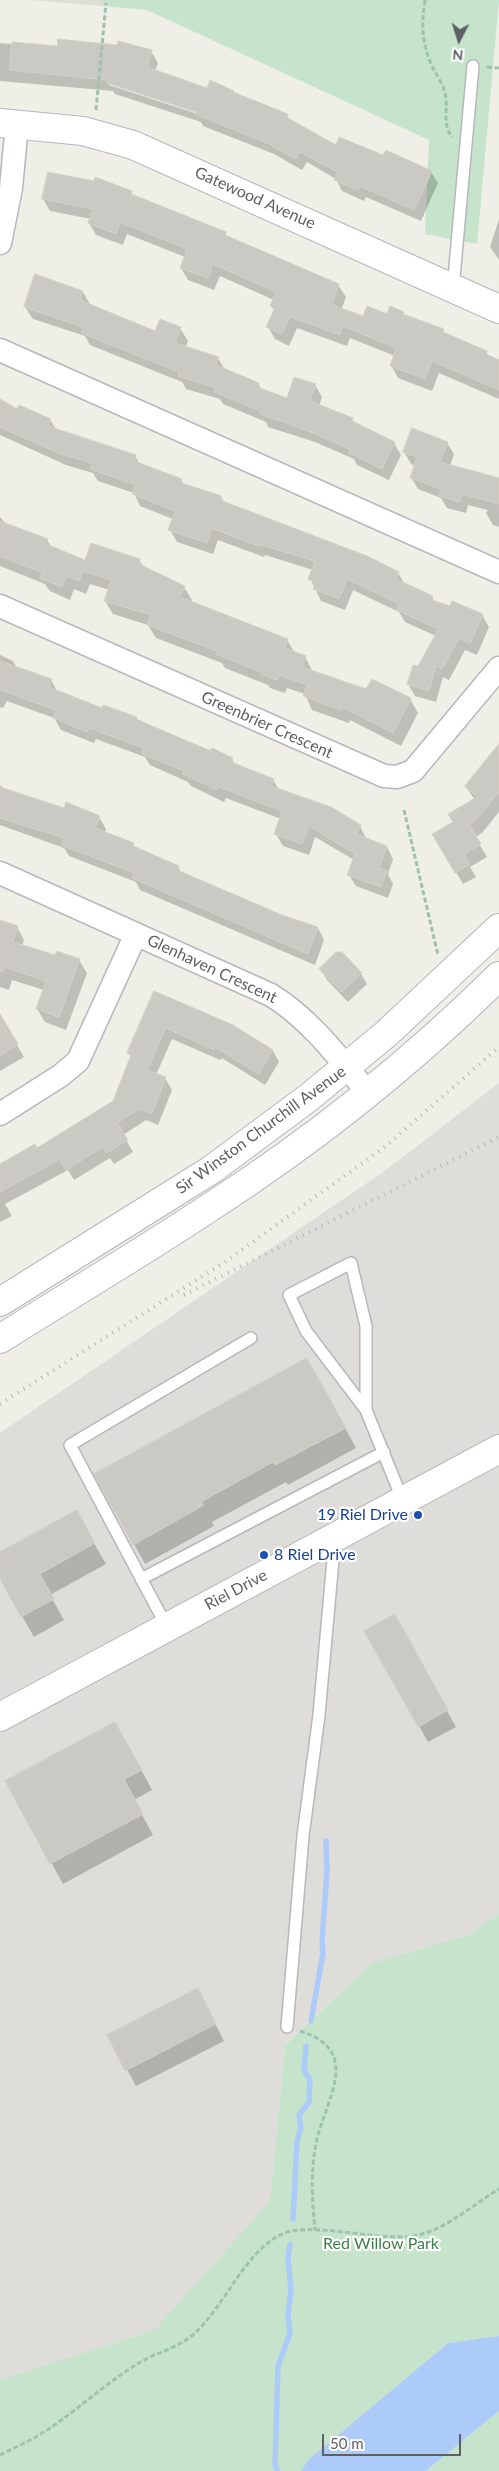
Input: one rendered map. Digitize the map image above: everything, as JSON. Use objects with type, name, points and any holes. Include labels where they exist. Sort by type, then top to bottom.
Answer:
[{"type":"main road","name":"Gatewood Avenue","points":[[8,124],[98,134],[133,145],[499,309]]},
{"type":"main road","name":"Sir Winston Churchill Avenue","points":[[0,1302],[211,1170],[347,1068],[460,967],[499,928]]},
{"type":"main road","name":"Sir Winston Churchill Avenue","points":[[0,1339],[210,1208],[292,1151],[368,1093],[431,1039],[499,976]]},
{"type":"main road","name":"Riel Drive","points":[[0,1717],[403,1501],[497,1454]]},
{"type":"street","points":[[0,243],[11,188],[8,124]]},
{"type":"street","points":[[0,350],[499,572]]},
{"type":"street","name":"Greenbrier Crescent","points":[[0,606],[384,776],[398,777],[413,771],[499,668]]},
{"type":"street","name":"Glenhaven Crescent","points":[[0,873],[257,988],[283,1002],[310,1026],[368,1093]]},
{"type":"street","name":"Glenhaven Crescent","points":[[0,1114],[60,1076],[78,1061],[136,934]]},
{"type":"lane","points":[[453,289],[473,66]]},
{"type":"lane","points":[[366,1410],[366,1326],[350,1263],[289,1295],[306,1331],[366,1410],[403,1501]]},
{"type":"lane","points":[[167,1627],[70,1445],[251,1338]]},
{"type":"lane","points":[[141,1579],[384,1452]]},
{"type":"lane","points":[[287,2027],[303,1836],[320,1715],[333,1560],[330,1540]]},
{"type":"path","points":[[425,0],[421,23],[422,36],[432,66],[446,95],[447,128],[450,135],[466,148]]},
{"type":"path","points":[[96,110],[106,3]]},
{"type":"path","points":[[404,810],[439,960]]},
{"type":"path","points":[[287,2027],[315,2036],[324,2042],[336,2061],[336,2084],[318,2139],[312,2169],[315,2230]]},
{"type":"path","points":[[0,2455],[35,2438],[140,2362],[173,2348],[195,2333],[260,2250],[278,2236],[287,2232],[315,2230],[391,2238],[414,2236],[432,2231],[499,2189]]},
{"type":"shaded area","points":[[31,0],[103,0],[103,6]]},
{"type":"shaded area","points":[[499,1083],[499,1914],[468,1935],[372,1963],[285,2044],[270,2201],[154,2330],[0,2380],[0,1433],[386,1170]]},
{"type":"green space","points":[[103,0],[499,0],[477,244],[425,234],[429,140],[147,10],[103,6]]},
{"type":"green space","name":"Red Willow Park","points":[[499,1914],[499,2336],[448,2343],[308,2460],[301,2471],[0,2471],[0,2380],[154,2330],[270,2201],[285,2045],[372,1963],[468,1935]]},
{"type":"green space","points":[[499,2411],[499,2471],[426,2471]]},
{"type":"water","points":[[499,2336],[499,2411],[426,2471],[301,2471],[308,2460],[448,2343]]},
{"type":"building","points":[[58,39],[117,45],[118,41],[152,50],[147,67],[207,88],[210,80],[233,92],[288,114],[286,117],[336,145],[339,137],[383,155],[386,150],[432,171],[414,210],[360,186],[358,190],[334,180],[337,172],[300,152],[296,159],[267,143],[195,114],[196,112],[107,83],[107,80],[9,70],[12,42],[57,46]]},
{"type":"building","points":[[48,172],[94,181],[95,177],[132,191],[131,194],[226,232],[225,235],[339,284],[332,305],[363,316],[367,306],[387,314],[390,306],[404,312],[403,314],[444,329],[443,332],[487,351],[486,354],[499,360],[499,390],[432,361],[425,379],[390,366],[396,348],[343,326],[340,335],[290,317],[282,334],[266,327],[275,308],[270,306],[276,292],[213,264],[208,278],[180,268],[187,249],[120,222],[116,234],[88,223],[93,209],[42,199]]},
{"type":"building","points":[[35,274],[83,291],[80,300],[155,331],[160,319],[181,327],[175,343],[219,357],[216,365],[259,383],[257,387],[287,398],[294,377],[316,384],[310,401],[353,418],[352,421],[395,442],[382,469],[349,453],[350,449],[306,430],[260,414],[261,411],[214,392],[216,388],[178,376],[179,372],[81,333],[83,327],[24,307]]},
{"type":"building","points":[[0,399],[17,409],[19,405],[51,419],[48,426],[136,455],[134,461],[182,479],[181,483],[222,496],[220,500],[367,556],[399,572],[396,579],[433,596],[432,600],[450,606],[452,601],[483,614],[470,644],[459,638],[442,669],[436,666],[429,691],[407,684],[413,665],[418,666],[438,630],[437,628],[396,610],[399,604],[347,579],[339,599],[313,589],[316,582],[308,579],[315,561],[258,544],[258,546],[211,528],[207,543],[168,530],[175,511],[132,494],[135,485],[90,469],[92,463],[58,453],[0,427]]},
{"type":"building","points":[[412,428],[448,442],[440,462],[499,478],[499,504],[462,494],[459,502],[439,496],[441,489],[410,478],[417,457],[403,452]]},
{"type":"building","points":[[0,521],[48,539],[46,544],[85,560],[91,543],[140,559],[139,564],[185,586],[180,597],[288,639],[285,648],[306,656],[302,667],[366,689],[372,679],[411,698],[393,733],[342,707],[341,710],[303,696],[307,685],[279,675],[277,680],[261,674],[261,672],[216,654],[217,651],[147,625],[151,615],[104,601],[111,580],[83,571],[79,581],[66,576],[62,587],[40,578],[43,573],[0,556]]},
{"type":"building","points":[[0,661],[52,679],[49,687],[102,708],[103,705],[137,717],[136,719],[210,751],[212,748],[233,758],[231,762],[274,779],[271,786],[331,807],[361,825],[356,834],[387,846],[379,868],[387,871],[381,887],[347,875],[355,854],[309,826],[302,844],[274,834],[282,811],[219,787],[217,790],[183,774],[184,771],[142,754],[144,748],[89,728],[87,732],[53,718],[56,710],[0,690]]},
{"type":"building","points":[[499,744],[499,792],[475,821],[469,824],[481,844],[464,854],[470,864],[455,873],[432,834],[453,822],[448,814],[477,797],[465,786]]},
{"type":"building","points":[[0,787],[64,808],[66,802],[100,816],[95,828],[134,843],[133,846],[179,866],[177,870],[282,915],[318,927],[308,954],[132,878],[135,873],[61,845],[64,838],[0,818]]},
{"type":"building","points":[[0,920],[18,926],[13,942],[55,955],[57,951],[80,959],[59,1017],[36,1009],[46,981],[4,967],[3,971],[0,971]]},
{"type":"building","points":[[336,952],[342,952],[362,973],[341,992],[319,969]]},
{"type":"building","points":[[154,991],[233,1025],[273,1050],[259,1074],[215,1047],[214,1050],[166,1028],[147,1070],[166,1077],[152,1114],[139,1109],[117,1123],[128,1140],[106,1153],[103,1147],[66,1170],[60,1159],[0,1192],[0,1164],[35,1144],[37,1148],[113,1101],[131,1055],[127,1053]]},
{"type":"building","points":[[0,1014],[18,1044],[0,1056]]},
{"type":"building","points":[[307,1358],[346,1428],[275,1465],[273,1462],[201,1502],[204,1505],[133,1545],[94,1474]]},
{"type":"building","points":[[77,1510],[95,1543],[40,1574],[54,1599],[21,1617],[0,1579],[0,1552]]},
{"type":"building","points":[[395,1614],[448,1710],[418,1727],[364,1631]]},
{"type":"building","points":[[115,1722],[142,1770],[124,1779],[143,1814],[50,1864],[5,1781]]},
{"type":"building","points":[[198,1988],[216,2024],[125,2071],[107,2035]]},
{"type":"waterway","points":[[311,2021],[323,1953],[322,1942],[327,1871],[326,1841]]},
{"type":"waterway","points":[[293,2219],[297,2141],[301,2128],[299,2115],[309,2102],[310,2080],[304,2070],[306,2046]]},
{"type":"waterway","points":[[278,2471],[275,2465],[278,2366],[290,2333],[288,2315],[291,2291],[288,2257],[290,2245]]},
{"type":"railway","points":[[0,1404],[225,1262],[386,1146],[499,1047]]},
{"type":"railway","points":[[184,1295],[499,1137]]},
{"type":"place","name":"19 Riel Drive","points":[[418,1515]]},
{"type":"place","name":"8 Riel Drive","points":[[264,1555]]}]
